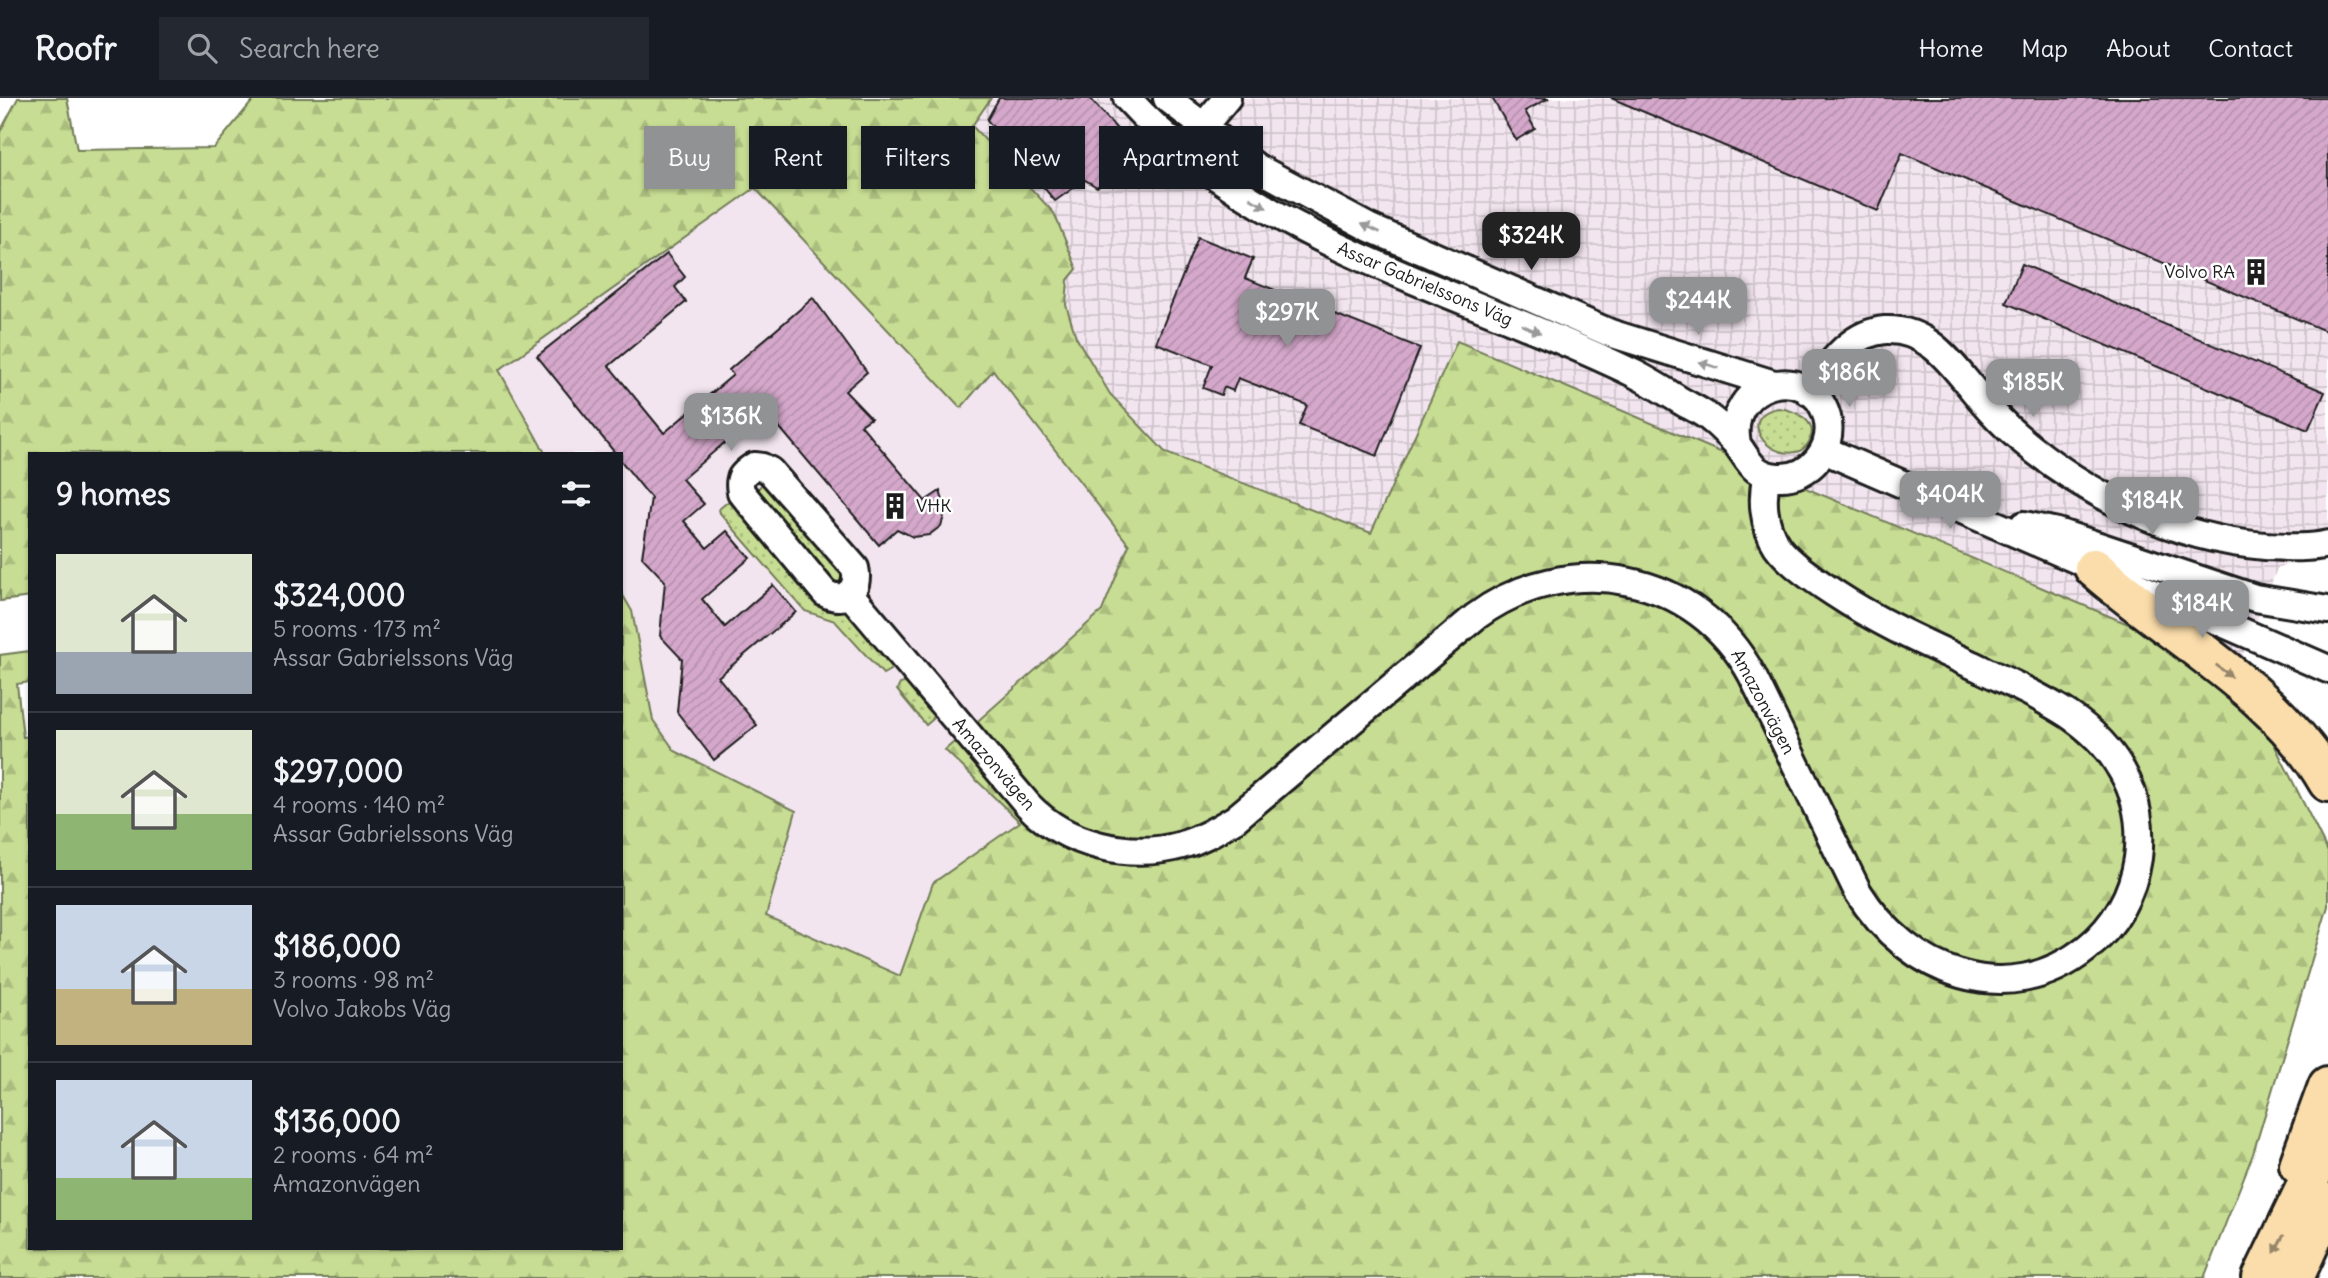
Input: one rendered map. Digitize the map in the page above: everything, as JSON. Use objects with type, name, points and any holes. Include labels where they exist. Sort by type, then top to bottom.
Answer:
[{"type":"highway","points":[[2094,568],[2277,715],[2297,736],[2328,782]]},
{"type":"highway","points":[[2312,1207],[2291,1188],[2328,1086]]},
{"type":"highway","points":[[2294,1278],[2328,1141]]},
{"type":"highway","points":[[2262,1278],[2312,1207]]},
{"type":"street","name":"Assar Gabrielssons Väg","points":[[1127,98],[1154,126]]},
{"type":"street","name":"Assar Gabrielssons Väg","points":[[1167,98],[1201,126]]},
{"type":"street","points":[[1205,126],[1227,98]]},
{"type":"street","name":"Assar Gabrielssons Väg","points":[[1263,171],[1370,228],[1609,333],[1774,384]]},
{"type":"street","name":"Assar Gabrielssons Väg","points":[[1236,189],[1315,236],[1376,265],[1637,375],[1711,419],[1737,444]]},
{"type":"street","points":[[1810,392],[1848,345],[1860,337],[1884,330],[1903,332],[1936,347],[2015,435],[2056,467],[2102,495],[2155,520],[2211,539],[2284,547],[2328,544]]},
{"type":"street","points":[[1774,384],[1790,384],[1810,392],[1821,404],[1827,419],[1828,435],[1818,460],[1800,473],[1790,476],[1767,475],[1752,466],[1737,444],[1735,424],[1742,405],[1756,391],[1774,384]]},
{"type":"street","points":[[1824,450],[2328,669]]},
{"type":"street","points":[[754,466],[770,471],[855,568],[855,587],[849,593],[841,598],[832,598],[825,593],[741,492],[741,475],[754,466]]},
{"type":"street","name":"Amazonvägen","points":[[849,593],[1028,805],[1042,818],[1066,833],[1099,846],[1148,850],[1190,842],[1235,819],[1497,601],[1531,586],[1566,579],[1607,578],[1640,585],[1659,591],[1690,607],[1732,645],[1752,675],[1858,892],[1880,922],[1901,943],[1950,971],[1993,980],[2040,974],[2081,953],[2095,942],[2115,919],[2127,897],[2137,869],[2137,813],[2129,787],[2112,755],[2086,728],[2052,703],[1865,613],[1814,580],[1778,548],[1769,532],[1764,508],[1767,475]]},
{"type":"street","points":[[1968,513],[2057,532],[2255,598],[2328,610]]},
{"type":"shaded area","points":[[991,98],[2328,98],[2328,546],[2277,569],[2237,670],[1371,533],[1166,453],[1110,394],[1076,337],[1066,305],[1068,280],[1011,189],[1085,189],[1085,126],[989,126],[989,155],[975,132],[975,126],[971,126]]},
{"type":"shaded area","points":[[756,189],[961,408],[993,370],[1129,545],[1102,611],[945,750],[1020,822],[933,883],[900,976],[766,916],[796,811],[675,751],[653,720],[632,611],[623,595],[623,452],[544,452],[499,370]]},
{"type":"green space","points":[[18,98],[67,98],[77,150],[214,148],[255,98],[991,98],[972,126],[861,126],[861,189],[975,189],[975,129],[989,144],[989,189],[1031,189],[1054,213],[1077,269],[1068,280],[1066,305],[1076,337],[1110,394],[1166,453],[1371,533],[1457,341],[2237,670],[2328,852],[2328,906],[2253,1154],[2204,1278],[0,1278],[0,655],[28,651],[28,682],[17,684],[23,737],[28,736],[28,1250],[623,1250],[623,595],[632,611],[653,720],[675,751],[796,811],[766,916],[900,976],[933,883],[1020,822],[945,750],[1102,611],[1129,545],[993,370],[961,408],[756,189],[847,189],[847,126],[749,126],[749,189],[754,189],[499,370],[544,452],[28,452],[28,597],[0,601],[0,132]]},
{"type":"green space","points":[[1778,408],[1792,411],[1809,423],[1812,435],[1808,444],[1800,451],[1785,452],[1774,449],[1760,435],[1759,419],[1766,412]]},
{"type":"green space","points":[[762,484],[766,485],[844,576],[841,584],[835,584],[759,495],[757,490]]},
{"type":"green space","points":[[730,500],[788,567],[836,609],[852,612],[894,663],[890,670],[883,674],[835,621],[805,611],[720,513],[719,509]]},
{"type":"green space","points":[[908,682],[935,711],[932,720],[926,725],[897,690],[900,684]]},
{"type":"building","points":[[999,98],[1090,98],[1114,126],[1099,126],[1099,185],[1097,187],[1085,180],[1085,126],[992,126],[987,120]]},
{"type":"building","points":[[1492,98],[1549,98],[1525,111],[1535,129],[1516,140]]},
{"type":"building","name":"Volvo RA","points":[[1611,98],[2328,98],[2328,332],[1902,153],[1878,211]]},
{"type":"building","points":[[1045,189],[1072,189],[1055,201]]},
{"type":"building","points":[[1198,237],[1253,259],[1245,278],[1420,348],[1377,456],[1299,425],[1307,405],[1238,378],[1233,391],[1224,387],[1221,395],[1203,388],[1212,365],[1156,343]]},
{"type":"building","name":"VHK","points":[[667,254],[685,277],[675,287],[686,302],[609,366],[664,433],[733,375],[729,370],[813,298],[867,372],[845,391],[871,418],[861,425],[925,501],[940,491],[946,510],[941,526],[929,535],[913,537],[897,529],[879,545],[764,409],[682,479],[704,504],[684,521],[707,548],[727,531],[750,558],[702,599],[725,627],[773,585],[796,612],[718,677],[757,725],[714,760],[677,712],[682,659],[660,636],[665,581],[642,557],[651,498],[623,463],[623,452],[614,452],[537,356]]},
{"type":"building","points":[[2022,264],[2325,392],[2308,430],[2006,303]]},
{"type":"place","name":"Volvo RA","points":[[2256,272]]},
{"type":"place","name":"VHK","points":[[895,506]]}]
